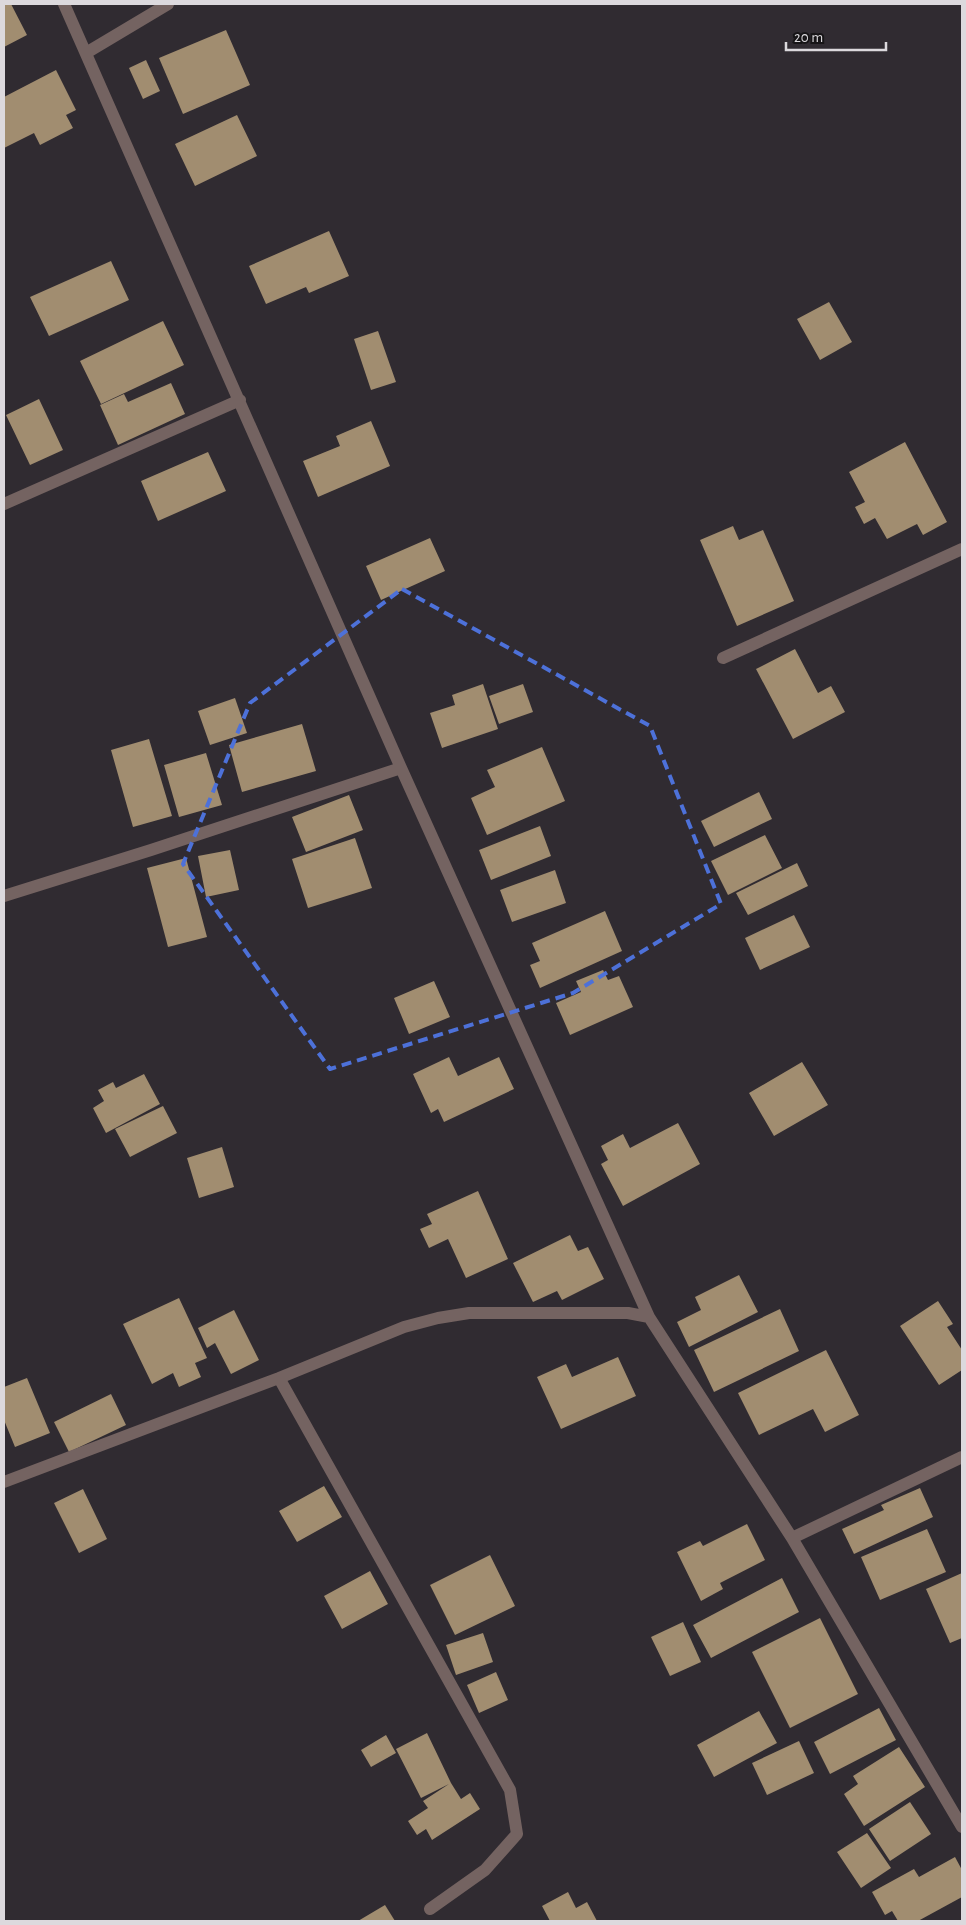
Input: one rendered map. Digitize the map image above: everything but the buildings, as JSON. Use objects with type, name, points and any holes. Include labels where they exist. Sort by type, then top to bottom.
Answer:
[{"type":"street","points":[[64,4],[402,768],[649,1317],[792,1538],[962,1827]]},
{"type":"street","points":[[86,53],[168,4]]},
{"type":"street","points":[[4,504],[240,400]]},
{"type":"street","points":[[723,658],[962,549]]},
{"type":"street","points":[[4,896],[402,768]]},
{"type":"street","points":[[4,1482],[279,1378],[404,1327],[438,1318],[469,1313],[628,1313],[649,1317]]},
{"type":"street","points":[[279,1378],[510,1790],[518,1834],[485,1870],[430,1909]]},
{"type":"street","points":[[792,1538],[962,1457]]},
{"type":"highlighted area","points":[[402,589],[650,726],[721,904],[573,993],[330,1069],[183,864],[250,703]]}]
